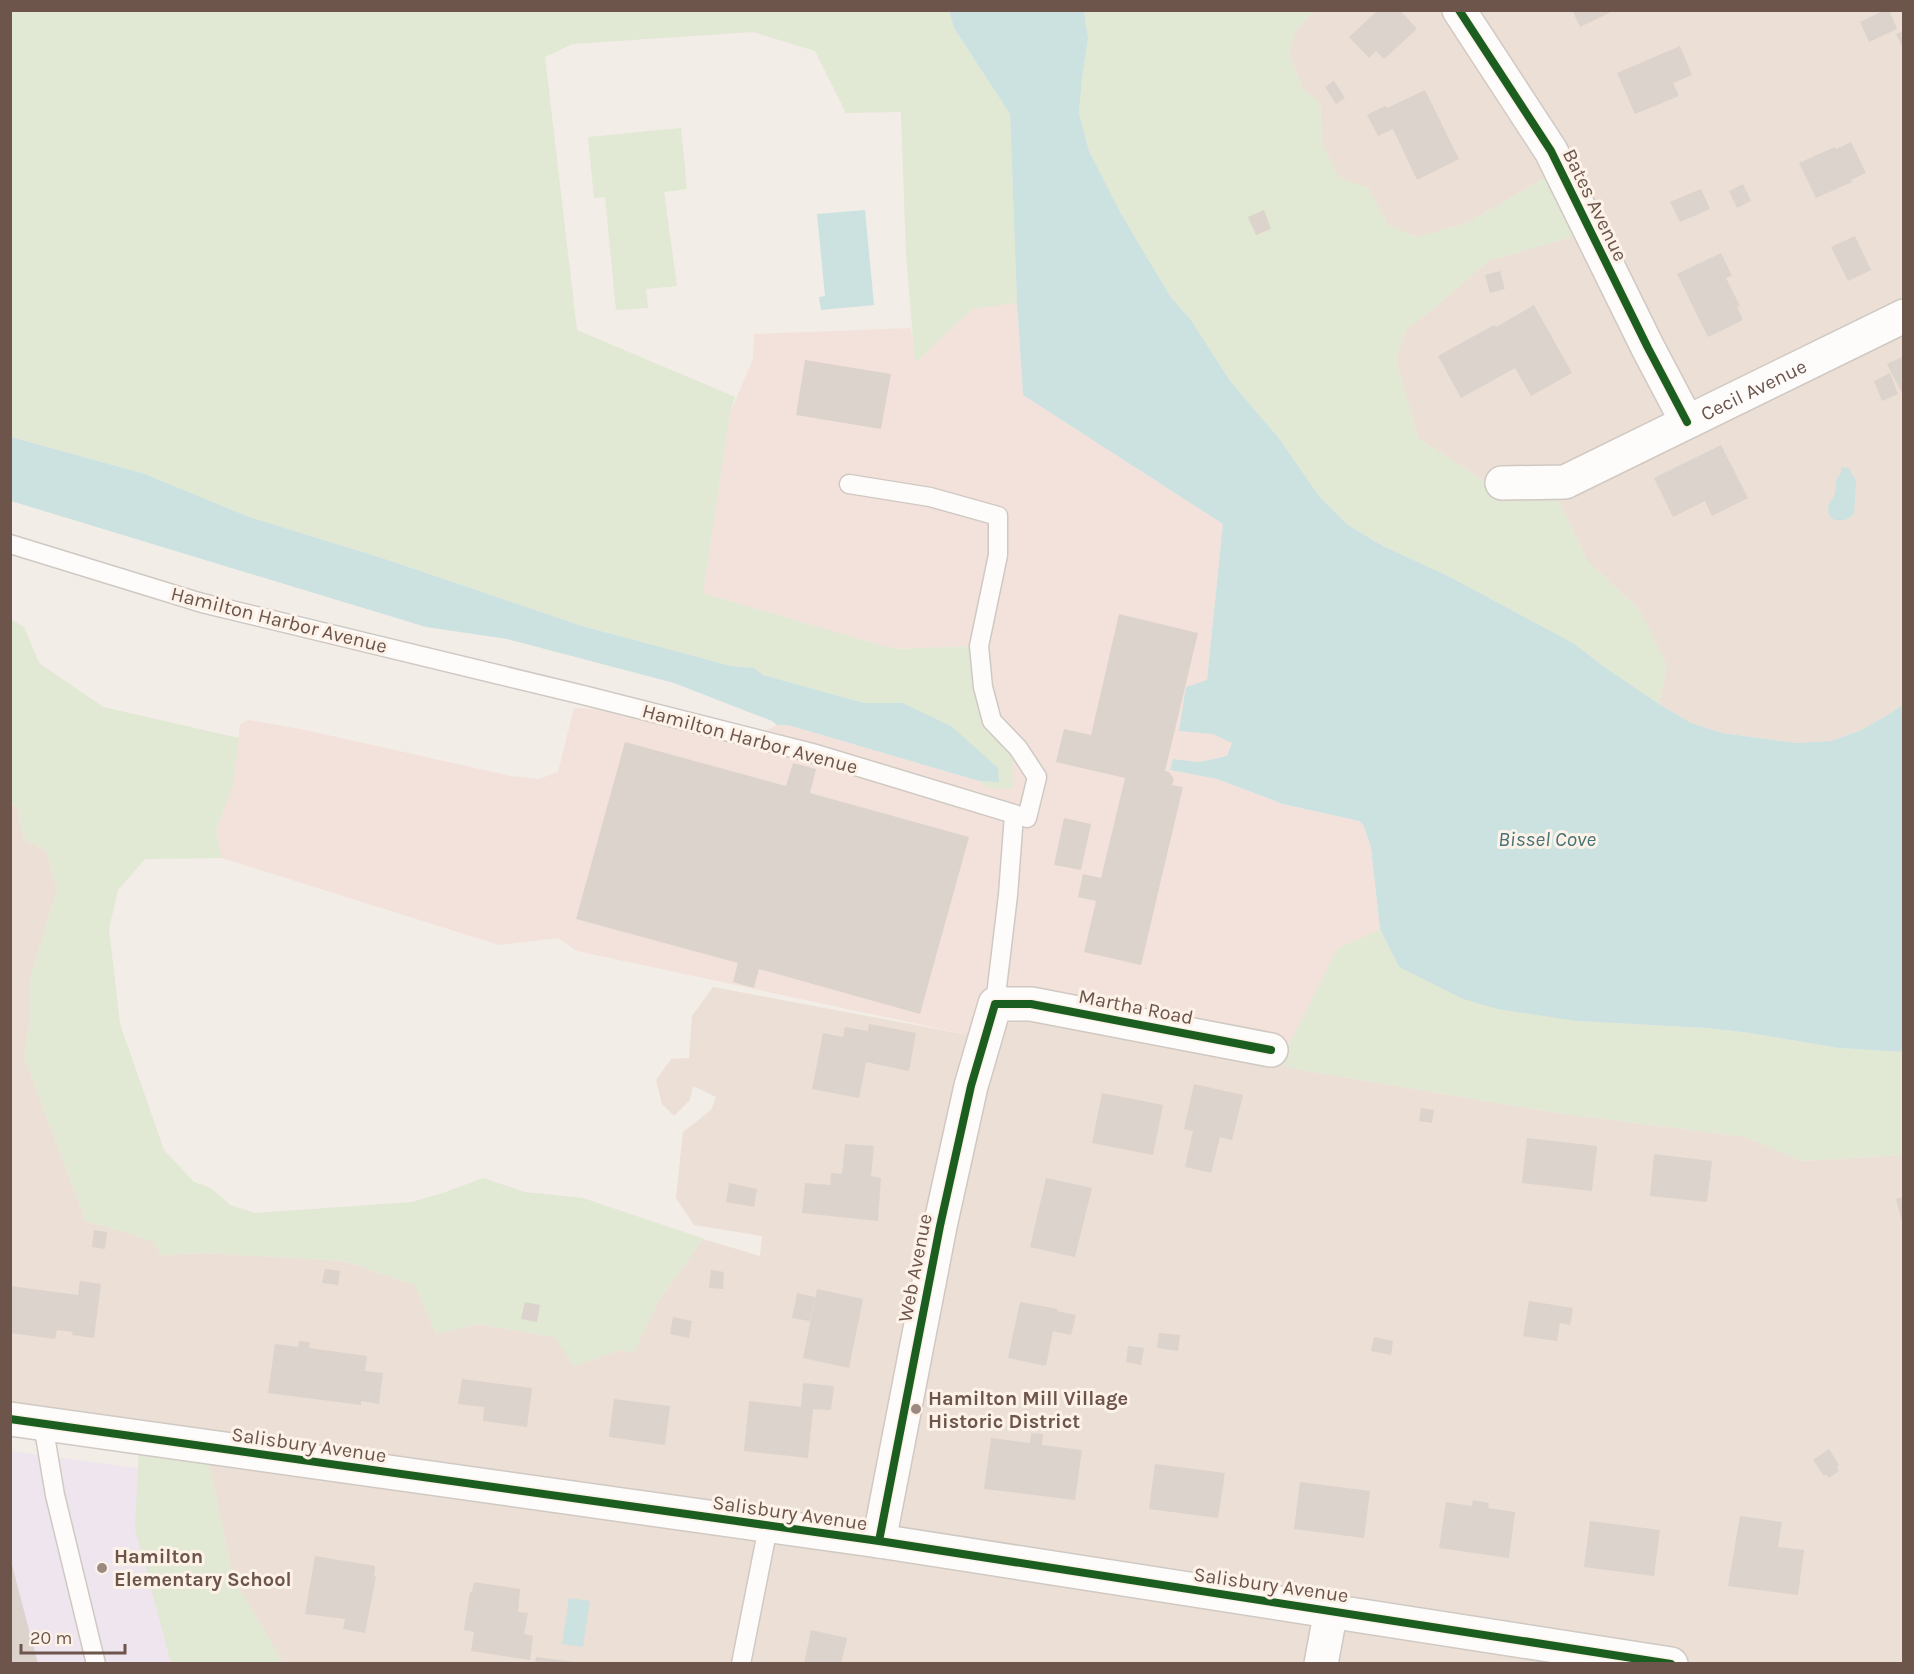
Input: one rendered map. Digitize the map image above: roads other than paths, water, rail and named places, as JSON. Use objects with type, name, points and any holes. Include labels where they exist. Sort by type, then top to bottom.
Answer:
[{"type":"street","name":"Bates Avenue","points":[[1459,10],[1551,151],[1687,422]]},
{"type":"street","name":"Cecil Avenue","points":[[1502,483],[1565,482],[1904,316]]},
{"type":"street","name":"Martha Road","points":[[995,1004],[1032,1004],[1271,1050]]},
{"type":"street","name":"Web Avenue","points":[[879,1541],[940,1226],[971,1086],[995,1004]]},
{"type":"street","name":"Salisbury Avenue","points":[[10,1419],[879,1541],[1671,1664]]},
{"type":"street","points":[[1321,1664],[1331,1610]]},
{"type":"lane","points":[[849,484],[930,497],[998,516],[998,555],[979,646],[983,687],[992,722],[1018,748],[1037,777],[1028,818],[1014,815],[1008,895],[995,1004]]},
{"type":"lane","name":"Hamilton Harbor Avenue","points":[[10,544],[202,603],[816,754],[1014,815]]},
{"type":"lane","points":[[43,1424],[55,1495],[96,1664]]},
{"type":"lane","points":[[741,1664],[768,1527]]},
{"type":"water","name":"Bissel Cove","points":[[949,11],[1084,11],[1088,38],[1079,113],[1089,151],[1120,212],[1170,296],[1191,320],[1230,381],[1278,437],[1319,496],[1348,525],[1383,546],[1448,576],[1573,643],[1659,704],[1691,723],[1722,733],[1796,743],[1831,741],[1861,730],[1903,704],[1903,1052],[1839,1048],[1707,1028],[1577,1021],[1498,1009],[1463,999],[1399,967],[1380,929],[1371,848],[1364,826],[1359,821],[1283,804],[1217,779],[1170,770],[1173,759],[1199,762],[1227,756],[1232,743],[1213,734],[1179,731],[1186,687],[1207,680],[1223,524],[1023,395],[1010,114],[954,28]]},
{"type":"water","points":[[865,210],[874,305],[821,310],[819,297],[825,296],[817,214]]},
{"type":"water","points":[[11,437],[145,474],[249,517],[385,559],[582,626],[731,666],[754,668],[763,675],[864,703],[902,703],[951,726],[998,768],[999,782],[979,781],[788,725],[777,725],[772,721],[674,683],[507,639],[426,627],[11,501]]},
{"type":"water","points":[[1841,467],[1850,468],[1856,482],[1854,514],[1839,521],[1832,518],[1828,510]]},
{"type":"water","points":[[569,1598],[590,1601],[583,1647],[562,1644]]},
{"type":"place","name":"Hamilton Mill Village Historic District","points":[[916,1409]]},
{"type":"place","name":"Hamilton Elementary School","points":[[102,1568]]}]
